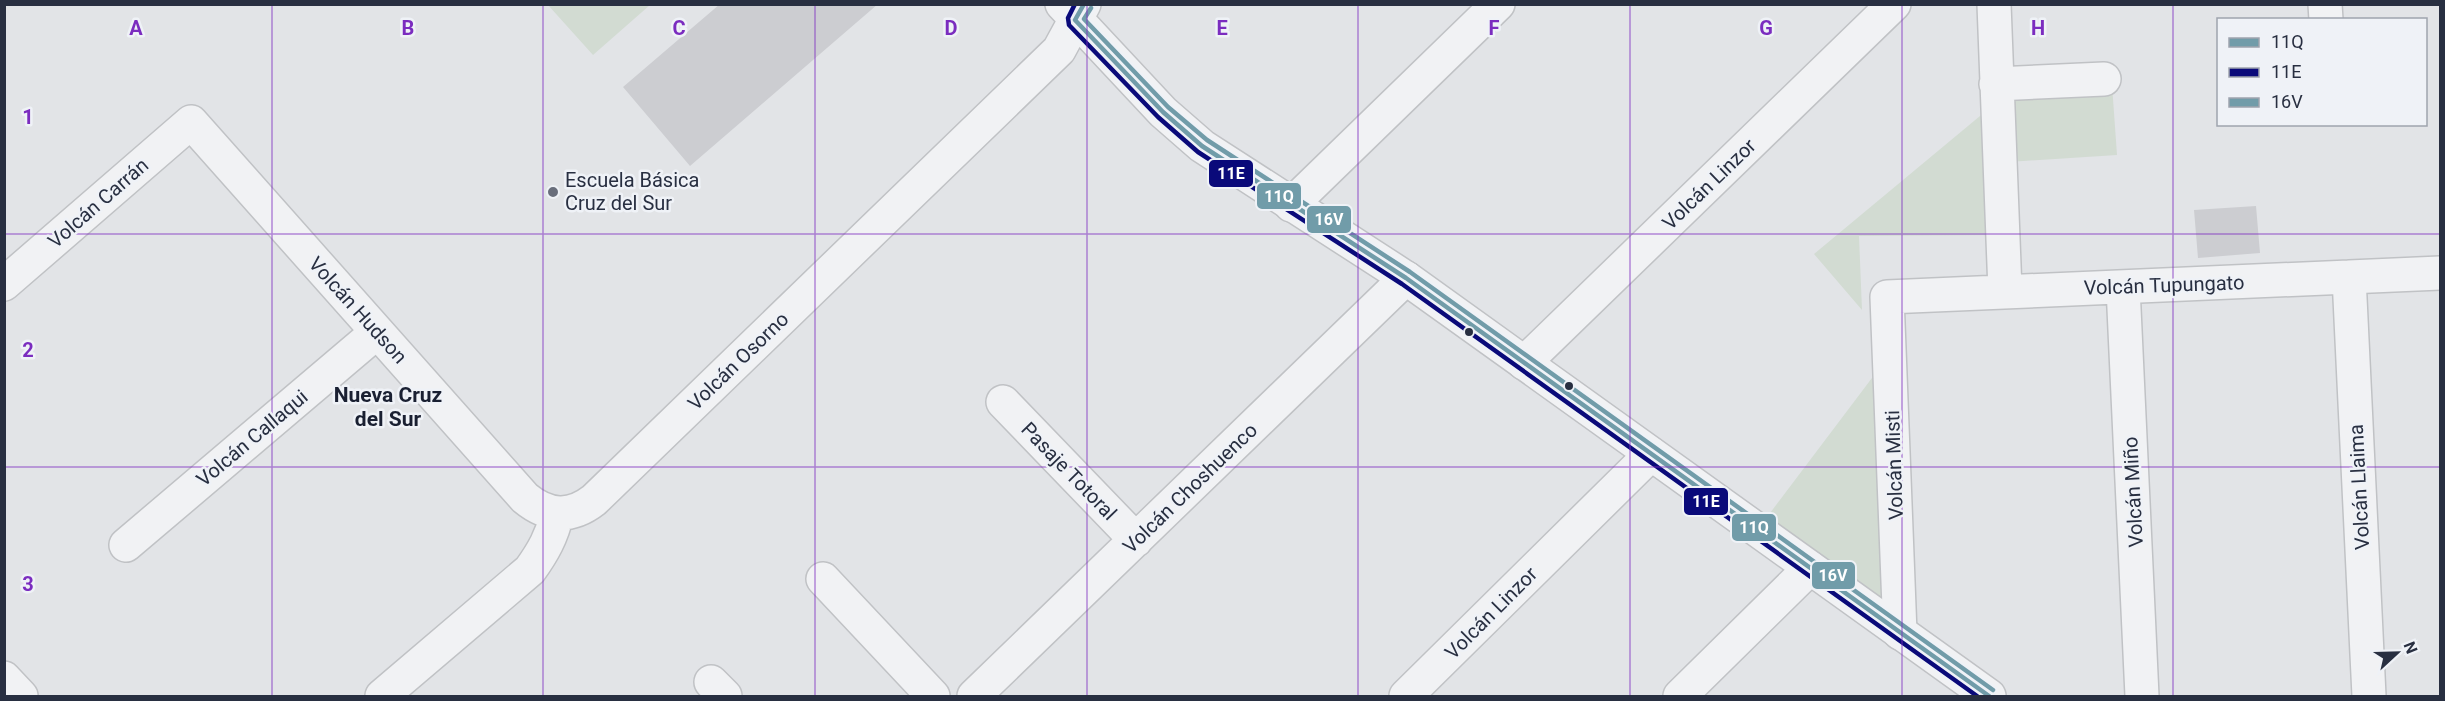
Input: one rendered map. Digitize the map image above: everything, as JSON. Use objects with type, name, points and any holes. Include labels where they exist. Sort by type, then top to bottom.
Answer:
[{"type":"street","points":[[1291,205],[1498,4]]},
{"type":"street","name":"Volcán Linzor","points":[[1524,363],[1894,4]]},
{"type":"street","points":[[1994,4],[2005,291]]},
{"type":"street","points":[[1074,10],[1163,112],[1202,146],[1406,278],[1989,696]]},
{"type":"street","name":"Volcán Osorno","points":[[557,514],[571,513],[584,508],[603,492],[1059,50],[1074,10]]},
{"type":"street","points":[[1996,84],[2104,79]]},
{"type":"street","name":"Volcán Hudson","points":[[191,122],[525,498],[534,506],[557,514]]},
{"type":"street","name":"Volcán Carrán","points":[[4,284],[191,122]]},
{"type":"street","name":"Volcán Tupungato","points":[[1887,297],[2440,273]]},
{"type":"street","name":"Volcán Llaima","points":[[2349,277],[2369,696]]},
{"type":"street","name":"Volcán Choshuenco","points":[[974,696],[1406,278]]},
{"type":"street","name":"Volcán Miño","points":[[2123,287],[2142,696]]},
{"type":"street","name":"Volcán Misti","points":[[1887,297],[1900,633]]},
{"type":"street","name":"Volcán Callaqui","points":[[126,545],[377,332]]},
{"type":"street","name":"Pasaje Totoral","points":[[1003,402],[1136,540]]},
{"type":"street","name":"Volcán Linzor","points":[[1406,696],[1651,454]]},
{"type":"street","points":[[382,696],[530,570],[548,541],[557,514]]},
{"type":"street","points":[[1680,696],[1810,568]]},
{"type":"street","points":[[823,579],[933,696]]},
{"type":"street","points":[[4,678],[21,696]]},
{"type":"shaded area","points":[[548,5],[650,5],[593,55]]},
{"type":"shaded area","points":[[2112,85],[2117,155],[2008,162],[2003,92]]},
{"type":"shaded area","points":[[1986,111],[1992,235],[1859,236],[1862,310],[1814,254]]},
{"type":"shaded area","points":[[1881,366],[1896,626],[1761,525]]},
{"type":"building","points":[[720,4],[878,4],[690,166],[623,87]]},
{"type":"building","points":[[2256,206],[2260,253],[2198,258],[2194,210]]},
{"type":"transit line","name":"11E","points":[[1075,4],[1068,18],[1069,25],[1158,117],[1198,152],[1402,284],[1977,696]]},
{"type":"transit line","name":"11Q","points":[[1084,4],[1075,20],[1163,112],[1202,146],[1406,278],[1989,696]]},
{"type":"transit line","name":"16V","points":[[1091,8],[1084,19],[1168,107],[1207,140],[1410,272],[1993,690]]},
{"type":"place","name":"Escuela Básica Cruz del Sur","points":[[553,192]]},
{"type":"district","name":"Nueva Cruz del Sur","points":[[388,407]]}]
